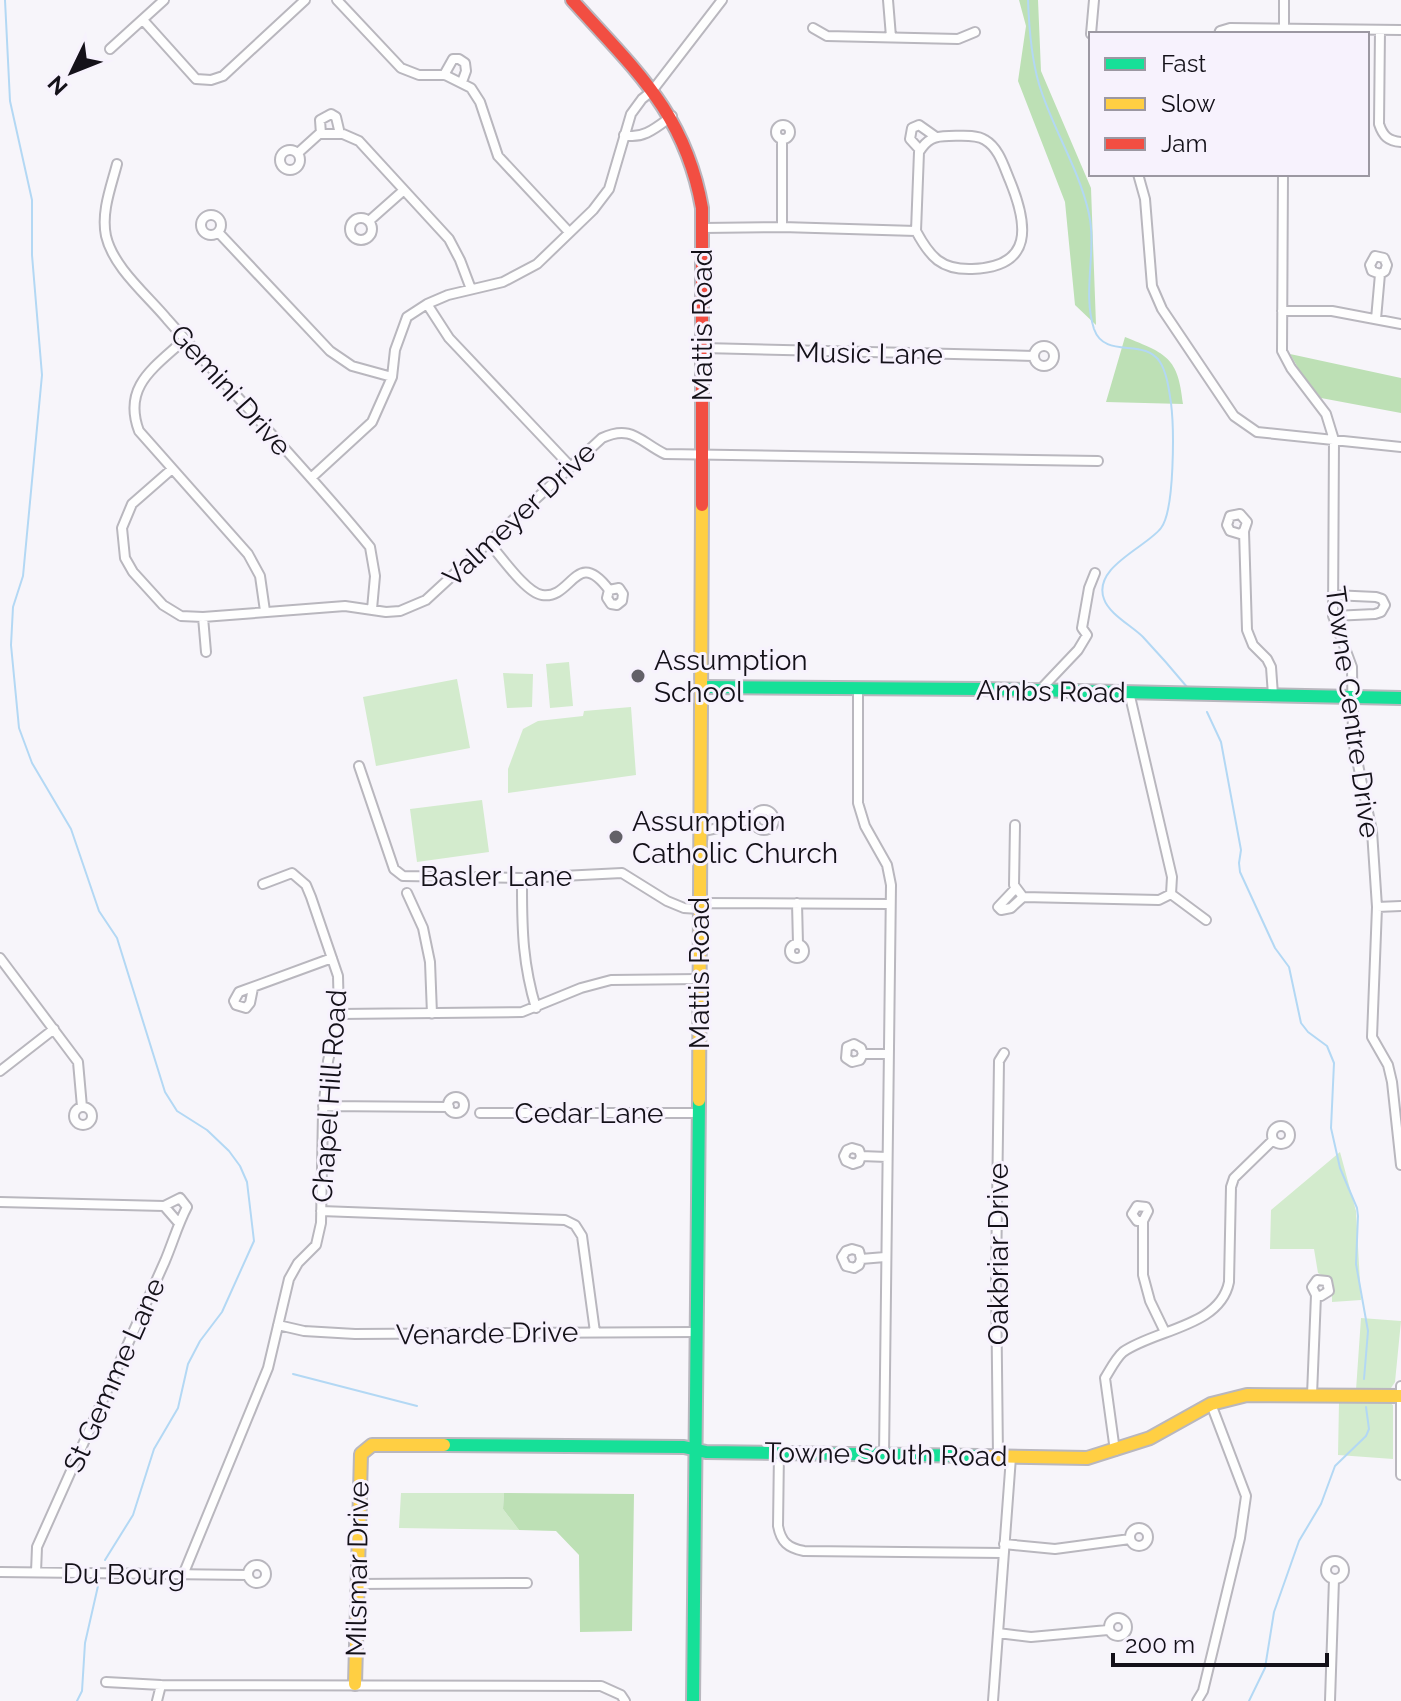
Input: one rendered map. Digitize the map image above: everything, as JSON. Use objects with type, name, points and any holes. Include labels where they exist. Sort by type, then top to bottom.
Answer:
[{"type":"street","points":[[110,49],[164,0]]},
{"type":"street","points":[[143,20],[196,79],[211,80],[223,76],[305,0]]},
{"type":"street","points":[[337,0],[401,68],[419,75],[444,75],[471,88],[480,102],[498,156],[569,232]]},
{"type":"street","name":"Mattis Road","points":[[572,0],[672,116],[695,165],[701,193],[701,831],[693,1701]]},
{"type":"street","points":[[311,478],[372,422],[392,377],[401,330],[407,317],[427,304],[503,282],[537,264],[593,210],[609,189],[631,114],[722,0]]},
{"type":"street","points":[[888,0],[891,37]]},
{"type":"street","points":[[1091,32],[1094,0]]},
{"type":"street","points":[[1284,0],[1284,31]]},
{"type":"street","points":[[813,28],[827,36],[958,39],[975,32]]},
{"type":"street","points":[[1220,32],[1230,28],[1401,30]]},
{"type":"street","points":[[1380,30],[1379,124],[1390,140],[1401,142]]},
{"type":"street","points":[[444,75],[453,59],[459,59],[465,63],[462,82]]},
{"type":"street","points":[[321,134],[320,120],[331,114],[336,117],[340,134]]},
{"type":"street","points":[[624,135],[635,138],[672,116]]},
{"type":"street","points":[[920,150],[910,139],[912,128],[919,125],[936,137]]},
{"type":"street","points":[[298,153],[321,134],[340,134],[359,141],[449,239],[471,289]]},
{"type":"street","points":[[936,137],[982,137],[994,146],[1024,219],[1023,237],[1017,250],[1002,264],[960,270],[946,266],[930,255],[916,231],[920,150],[925,142],[936,137]]},
{"type":"street","points":[[782,139],[782,227]]},
{"type":"street","name":"Gemini Drive","points":[[117,164],[105,212],[106,237],[111,250],[185,339],[370,547],[375,576],[372,609]]},
{"type":"street","points":[[1139,176],[1145,199],[1152,286],[1162,309],[1234,416],[1257,432],[1401,447]]},
{"type":"street","name":"Towne Centre Drive","points":[[1283,176],[1282,351],[1326,414],[1334,440],[1333,616],[1352,667],[1353,741],[1372,831],[1377,907],[1372,1037],[1388,1065],[1392,1082],[1401,1165]]},
{"type":"street","points":[[369,221],[404,190]]},
{"type":"street","points":[[703,228],[916,231]]},
{"type":"street","points":[[218,232],[330,351],[352,366],[392,377]]},
{"type":"street","points":[[1376,319],[1380,274]]},
{"type":"street","points":[[427,304],[449,338],[571,467]]},
{"type":"street","points":[[1282,311],[1332,311],[1401,324]]},
{"type":"street","points":[[185,339],[136,389],[133,417],[139,431],[248,554],[260,576],[265,611]]},
{"type":"street","name":"Music Lane","points":[[703,348],[1034,356]]},
{"type":"street","name":"Valmeyer Drive","points":[[172,469],[132,504],[122,528],[125,558],[133,572],[163,605],[181,616],[203,617],[345,606],[400,611],[426,600],[602,438],[616,432],[629,433],[665,454],[1098,461]]},
{"type":"street","points":[[1244,531],[1247,630],[1253,645],[1271,667],[1273,695]]},
{"type":"street","points":[[489,543],[530,590],[541,595],[552,594],[578,574],[590,573],[599,577],[609,590]]},
{"type":"street","points":[[1040,690],[1078,650],[1087,635],[1082,628],[1095,573]]},
{"type":"street","points":[[1333,595],[1376,597],[1382,599],[1385,605],[1381,612],[1375,614],[1333,616]]},
{"type":"street","points":[[203,617],[206,652]]},
{"type":"street","name":"Ambs Road","points":[[701,687],[1401,698]]},
{"type":"street","points":[[858,688],[858,803],[865,826],[887,865],[891,885],[884,1455]]},
{"type":"street","points":[[1129,692],[1172,877],[1171,894]]},
{"type":"street","name":"Basler Lane","points":[[359,766],[394,869],[403,876],[522,878],[622,873],[667,901],[684,908],[700,906]]},
{"type":"street","points":[[701,831],[720,829],[742,820],[754,820]]},
{"type":"street","points":[[1015,825],[1019,893],[1159,900],[1171,894]]},
{"type":"street","name":"Chapel Hill Road","points":[[183,1575],[268,1368],[289,1279],[298,1263],[316,1245],[321,1211],[323,1106],[328,1061],[339,1014],[338,976],[306,885],[296,874],[287,873],[263,884]]},
{"type":"street","points":[[522,887],[523,953],[536,1008]]},
{"type":"street","points":[[407,893],[423,928],[430,962],[432,1014]]},
{"type":"street","points":[[1171,894],[1206,920]]},
{"type":"street","points":[[797,903],[798,944]]},
{"type":"street","points":[[700,906],[889,904]]},
{"type":"street","points":[[1377,907],[1401,906]]},
{"type":"street","points":[[0,958],[78,1062],[82,1107]]},
{"type":"street","points":[[253,988],[332,958]]},
{"type":"street","points":[[339,1014],[522,1012],[581,988],[611,980],[699,979]]},
{"type":"street","points":[[0,1071],[54,1029]]},
{"type":"street","name":"Oakbriar Drive","points":[[993,1701],[1003,1549],[1004,1457],[996,1278],[999,1061],[1004,1053]]},
{"type":"street","points":[[863,1054],[888,1054]]},
{"type":"street","points":[[323,1106],[449,1107]]},
{"type":"street","name":"Cedar Lane","points":[[480,1113],[698,1113]]},
{"type":"street","points":[[1115,1451],[1105,1378],[1121,1353],[1213,1311],[1226,1296],[1231,1187],[1234,1178],[1273,1140]]},
{"type":"street","points":[[861,1156],[887,1157]]},
{"type":"street","points":[[0,1202],[164,1206],[180,1198],[185,1202],[185,1211],[177,1221],[164,1206]]},
{"type":"street","points":[[321,1211],[565,1220],[575,1225],[582,1236],[595,1332]]},
{"type":"street","name":"St Gemme Lane","points":[[36,1572],[37,1547],[165,1261],[177,1232],[177,1221]]},
{"type":"street","points":[[1143,1221],[1143,1275],[1150,1301],[1165,1332]]},
{"type":"street","points":[[861,1259],[885,1257]]},
{"type":"street","points":[[1312,1395],[1316,1295]]},
{"type":"street","name":"Venarde Drive","points":[[278,1325],[304,1331],[355,1334],[696,1332]]},
{"type":"street","points":[[1401,1386],[1401,1475]]},
{"type":"street","name":"Towne South Road","points":[[361,1454],[372,1445],[562,1444],[695,1450],[1087,1458],[1150,1438],[1211,1404],[1247,1395],[1400,1396]]},
{"type":"street","points":[[1197,1701],[1203,1691],[1240,1538],[1246,1496],[1211,1404]]},
{"type":"street","points":[[779,1452],[778,1526],[783,1541],[790,1547],[804,1551],[1055,1549],[1130,1539]]},
{"type":"street","name":"Milsmar Drive","points":[[355,1684],[361,1454]]},
{"type":"street","name":"Du Bourg","points":[[0,1572],[248,1575]]},
{"type":"street","points":[[1330,1701],[1334,1579]]},
{"type":"street","points":[[356,1584],[527,1583]]},
{"type":"street","points":[[998,1633],[1031,1637],[1108,1630]]},
{"type":"street","points":[[106,1682],[161,1685],[601,1686],[621,1695],[625,1701]]},
{"type":"street","points":[[157,1701],[161,1685]]},
{"type":"green space","points":[[1019,0],[1038,0],[1041,71],[1091,188],[1096,325],[1075,305],[1065,202],[1018,81],[1026,26]]},
{"type":"green space","points":[[1125,337],[1168,359],[1178,376],[1183,404],[1106,402]]},
{"type":"green space","points":[[1290,354],[1401,378],[1401,413],[1321,398]]},
{"type":"green space","points":[[569,662],[573,706],[550,708],[546,664]]},
{"type":"green space","points":[[503,673],[533,674],[532,707],[507,708]]},
{"type":"green space","points":[[457,679],[470,748],[376,766],[363,697]]},
{"type":"green space","points":[[631,707],[636,775],[508,793],[508,769],[523,729],[538,721],[583,716],[584,711]]},
{"type":"green space","points":[[482,800],[489,852],[417,862],[410,809]]},
{"type":"green space","points":[[1340,1152],[1356,1211],[1361,1300],[1332,1302],[1332,1281],[1318,1273],[1314,1249],[1270,1249],[1271,1210]]},
{"type":"green space","points":[[1361,1318],[1401,1321],[1395,1382],[1391,1388],[1356,1390]]},
{"type":"green space","points":[[1339,1402],[1389,1402],[1393,1405],[1393,1459],[1338,1455]]},
{"type":"green space","points":[[401,1493],[504,1493],[503,1509],[519,1530],[399,1528]]},
{"type":"green space","points":[[504,1493],[634,1494],[632,1631],[580,1632],[579,1555],[556,1531],[519,1530],[503,1509]]},
{"type":"waterway","points":[[5,0],[10,101],[32,200],[32,255],[42,375],[23,576],[13,607],[11,645],[19,728],[32,763],[71,829],[99,911],[117,938],[165,1092],[177,1111],[207,1130],[240,1166],[247,1182],[254,1241],[222,1312],[200,1341],[188,1364],[178,1408],[154,1449],[133,1515],[105,1560]]},
{"type":"waterway","points":[[1028,0],[1031,42],[1039,84],[1079,180],[1089,214],[1089,301],[1094,329],[1107,344],[1153,355],[1164,371],[1171,403],[1172,468],[1166,518],[1154,535],[1113,567],[1102,588],[1104,599],[1111,610],[1143,637],[1187,687]]},
{"type":"waterway","points":[[1207,712],[1221,742],[1241,850],[1240,872],[1275,948],[1289,967],[1301,1023],[1327,1046],[1334,1063],[1331,1128],[1340,1168],[1358,1216],[1356,1264],[1368,1331],[1364,1379]]},
{"type":"waterway","points":[[293,1374],[417,1406]]},
{"type":"waterway","points":[[1249,1701],[1265,1668],[1274,1612],[1299,1541],[1321,1504],[1335,1466],[1366,1436],[1369,1429],[1366,1407]]},
{"type":"waterway","points":[[77,1701],[82,1691],[85,1643],[98,1586]]},
{"type":"traffic: fast","points":[[701,687],[982,689],[1401,698]]},
{"type":"traffic: fast","points":[[693,1701],[699,1100]]},
{"type":"traffic: fast","points":[[444,1445],[684,1447],[706,1452],[981,1456]]},
{"type":"traffic: slow","points":[[699,1100],[702,505]]},
{"type":"traffic: slow","points":[[981,1456],[1087,1458],[1150,1438],[1211,1404],[1247,1395],[1401,1396]]},
{"type":"traffic: slow","points":[[355,1684],[361,1454],[372,1445],[444,1445]]},
{"type":"traffic: jam","points":[[572,0],[654,94],[670,118],[694,174],[702,208],[702,505]]},
{"type":"place","name":"Assumption School","points":[[638,676]]},
{"type":"place","name":"Assumption Catholic Church","points":[[616,837]]}]
